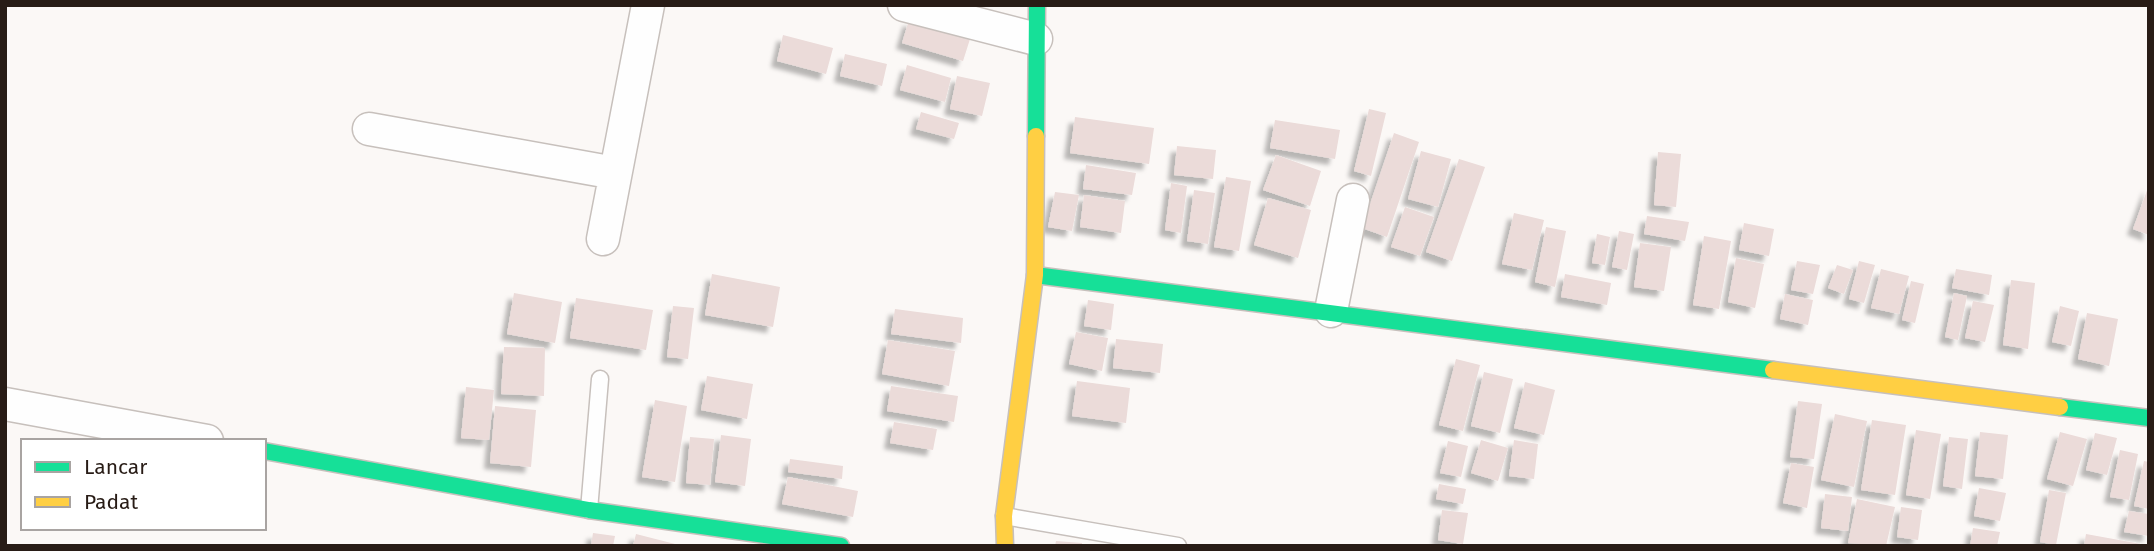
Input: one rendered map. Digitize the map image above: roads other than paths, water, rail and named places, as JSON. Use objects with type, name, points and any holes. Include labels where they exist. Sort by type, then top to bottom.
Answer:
[{"type":"street","points":[[603,239],[648,5]]},
{"type":"street","points":[[904,5],[1036,39]]},
{"type":"street","points":[[1004,546],[1004,516],[1035,275],[1037,5]]},
{"type":"street","points":[[369,129],[615,173]]},
{"type":"street","points":[[1332,311],[1353,200]]},
{"type":"street","points":[[1035,275],[1332,311],[2149,418]]},
{"type":"street","points":[[5,404],[195,439]]},
{"type":"street","points":[[266,451],[589,510],[841,546]]},
{"type":"lane","points":[[589,510],[600,379]]},
{"type":"lane","points":[[1004,516],[1178,546]]}]
